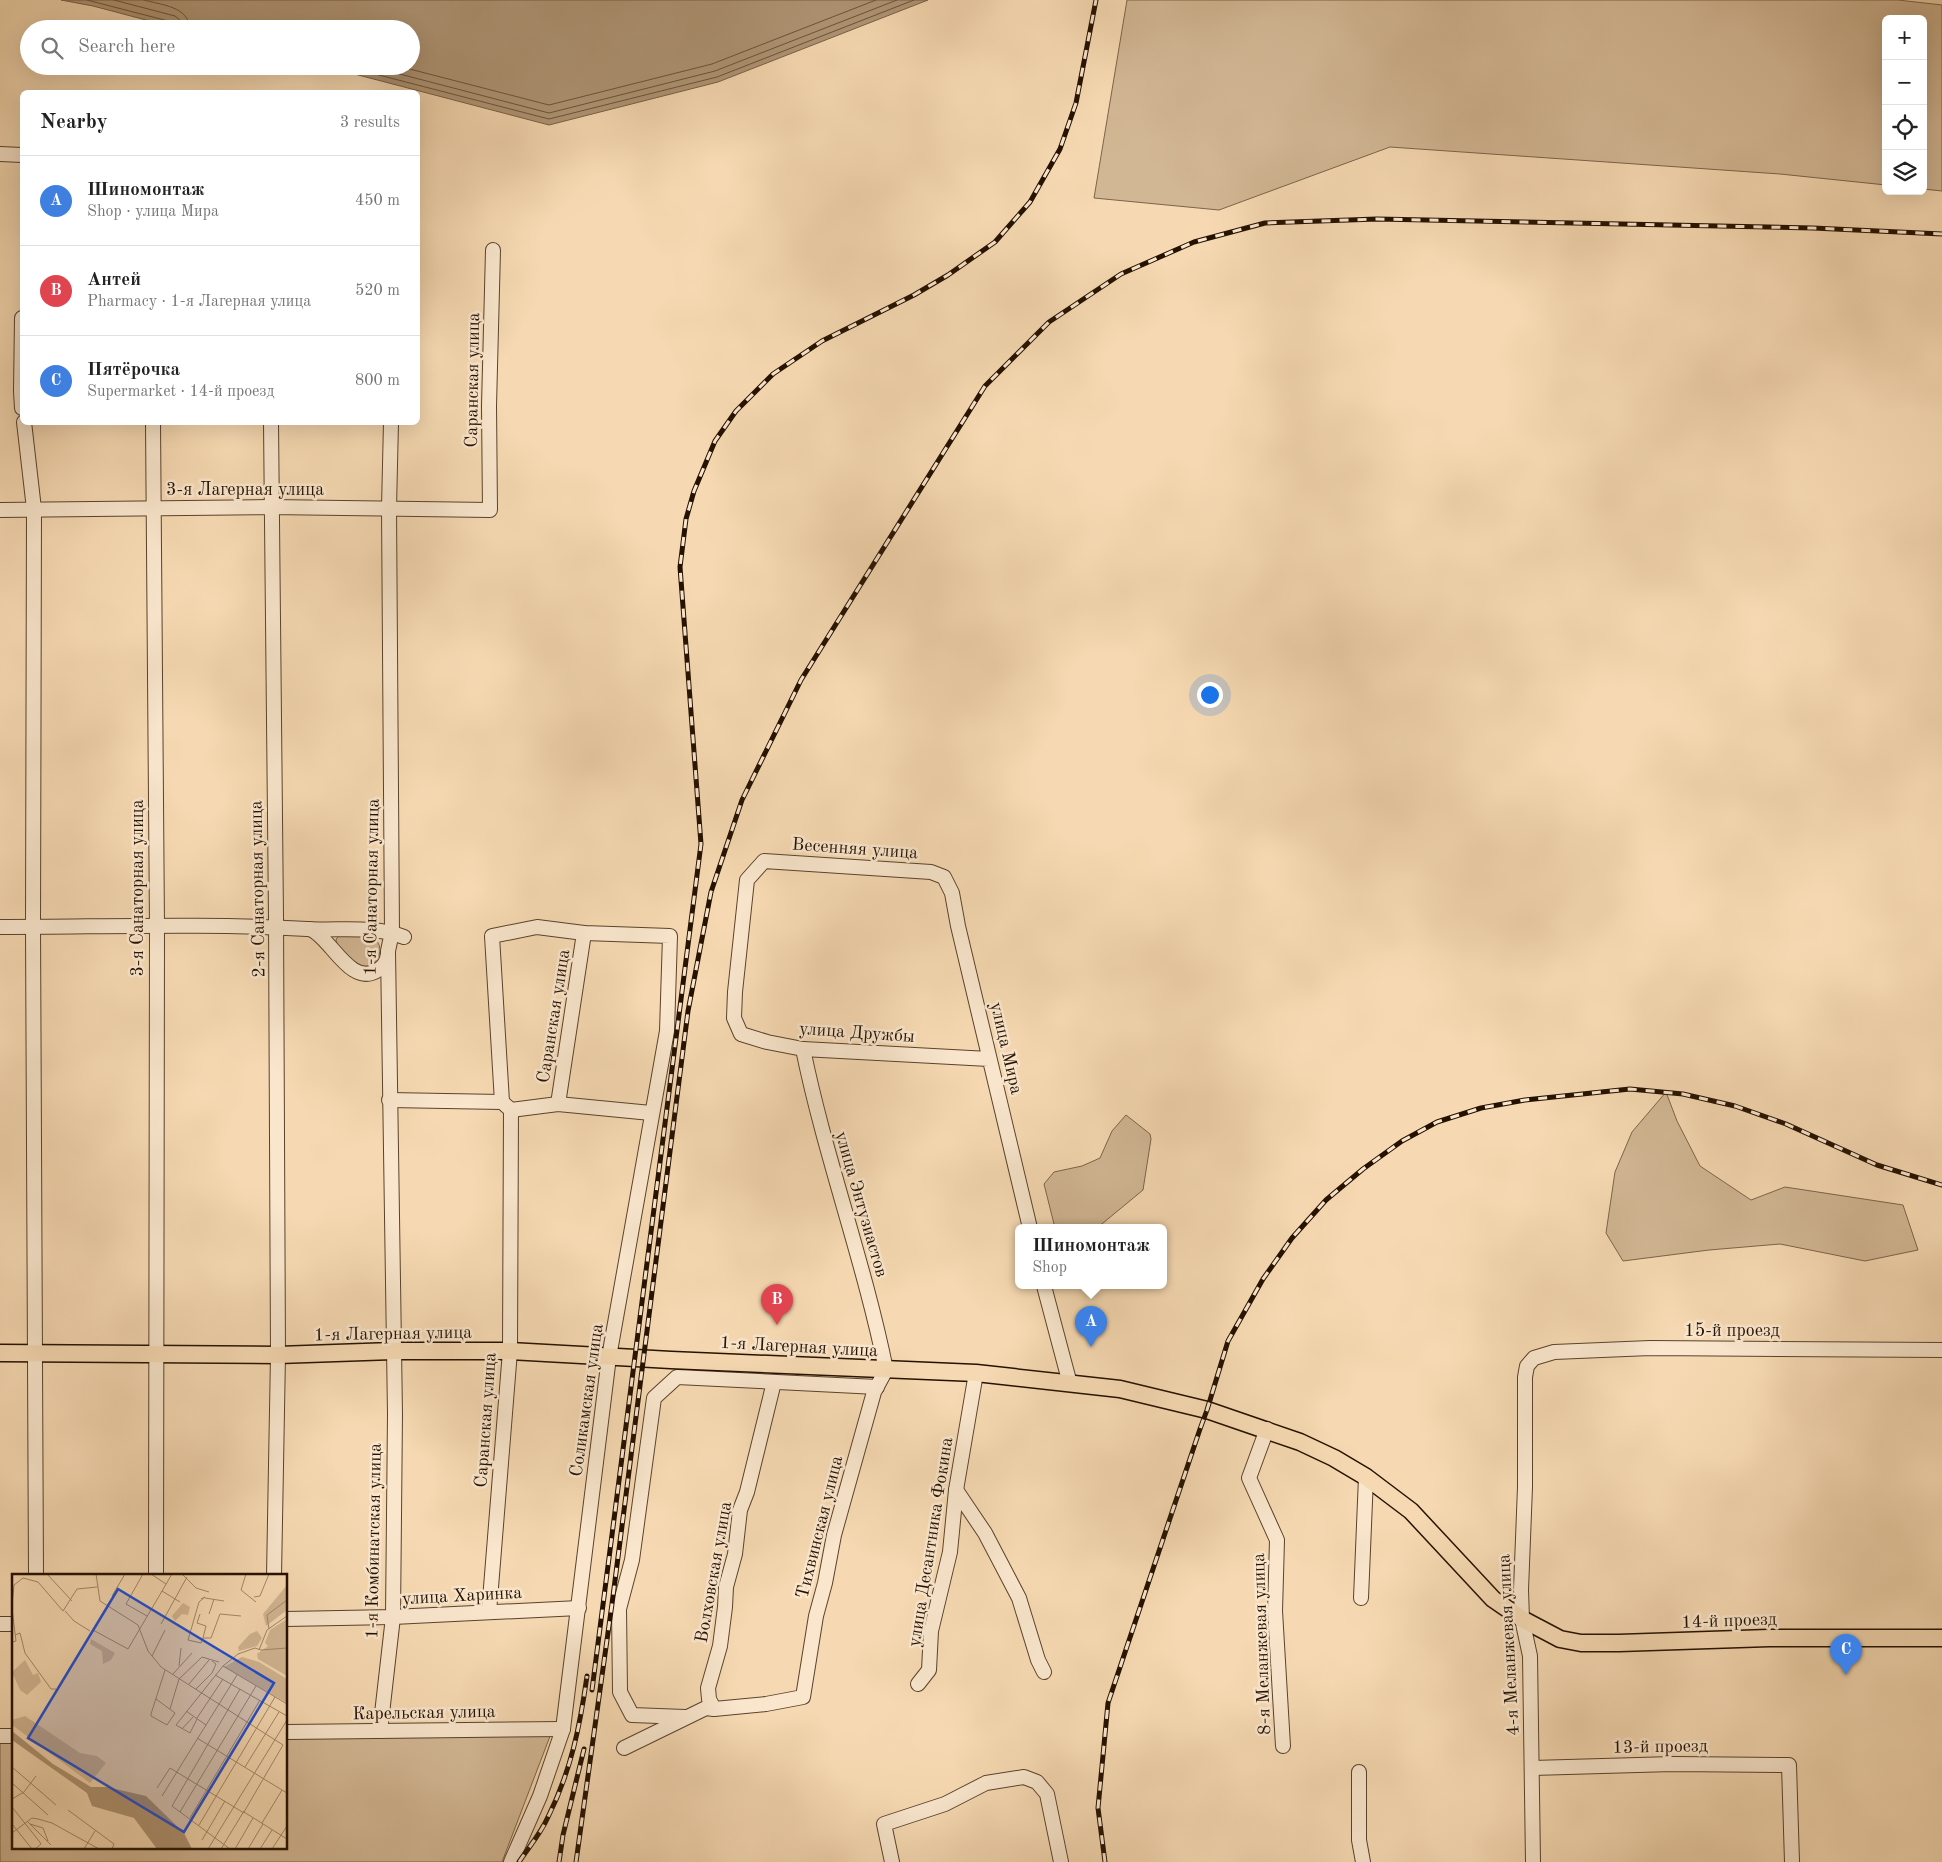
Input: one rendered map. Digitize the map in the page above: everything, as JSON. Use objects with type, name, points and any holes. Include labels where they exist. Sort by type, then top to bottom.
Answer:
[{"type":"main road","name":"1-я Лагерная улица","points":[[0,1353],[278,1355],[393,1351],[510,1351],[976,1373],[1120,1390],[1164,1398],[1208,1410],[1267,1430],[1300,1442],[1366,1477],[1411,1510],[1493,1599],[1522,1619]]},
{"type":"main road","name":"14-й проезд","points":[[1522,1619],[1560,1639],[1581,1643],[1769,1638],[1942,1638]]},
{"type":"street","points":[[0,154],[20,155]]},
{"type":"street","name":"Саранская улица","points":[[490,510],[489,406],[493,250]]},
{"type":"street","points":[[24,425],[34,509],[33,927],[36,1574]]},
{"type":"street","name":"3-я Санаторная улица","points":[[153,425],[157,927],[156,1574]]},
{"type":"street","name":"2-я Санаторная улица","points":[[270,425],[276,927],[278,1355],[274,1574]]},
{"type":"street","name":"1-я Санаторная улица","points":[[391,425],[388,508],[398,935],[388,951],[393,1351]]},
{"type":"street","name":"3-я Лагерная улица","points":[[0,510],[270,507],[490,510]]},
{"type":"street","name":"Весенняя улица","points":[[734,1018],[747,880],[764,861],[931,872],[944,877]]},
{"type":"street","name":"улица Мира","points":[[944,877],[952,893],[958,926],[971,974],[1029,1224]]},
{"type":"street","points":[[0,927],[276,927],[369,930],[398,935]]},
{"type":"street","name":"Саранская улица","points":[[489,1612],[510,1351],[506,1106],[492,936],[537,927],[584,933],[558,1104]]},
{"type":"street","points":[[309,929],[321,935],[336,955],[359,973],[372,973],[379,970],[384,965],[388,951],[382,938],[369,930]]},
{"type":"street","name":"Соликамская улица","points":[[511,1862],[540,1796],[563,1729],[609,1357],[667,1031],[670,936],[584,933]]},
{"type":"street","name":"улица Дружбы","points":[[734,1018],[741,1034],[767,1042],[804,1048],[990,1059]]},
{"type":"street","name":"улица Энтузиастов","points":[[804,1048],[816,1112],[864,1282],[886,1370]]},
{"type":"street","points":[[389,1100],[506,1106],[558,1104],[651,1113]]},
{"type":"street","points":[[1045,1289],[1070,1384]]},
{"type":"street","name":"15-й проезд","points":[[1527,1366],[1534,1358],[1554,1352],[1650,1348],[1942,1350]]},
{"type":"street","name":"1-я Комбинатская улица","points":[[380,1731],[393,1617],[393,1351]]},
{"type":"street","name":"4-я Меланжевая улица","points":[[1527,1366],[1525,1377],[1525,1487],[1521,1590],[1522,1619],[1530,1656],[1533,1862]]},
{"type":"street","name":"Тихвинская улица","points":[[714,1709],[766,1704],[803,1697],[816,1616],[825,1584],[834,1535],[876,1387],[886,1370]]},
{"type":"street","name":"улица Десантника Фокина","points":[[918,1684],[929,1670],[932,1631],[950,1552],[956,1490],[976,1373]]},
{"type":"street","points":[[686,1717],[632,1715],[620,1692],[619,1609],[632,1560],[654,1398],[677,1377],[876,1387]]},
{"type":"street","name":"Волховская улица","points":[[714,1709],[708,1688],[720,1646],[726,1606],[726,1587],[734,1554],[740,1510],[747,1492],[774,1382]]},
{"type":"street","name":"8-я Меланжевая улица","points":[[1267,1430],[1249,1478],[1277,1540],[1275,1611],[1283,1746]]},
{"type":"street","points":[[1361,1598],[1366,1477]]},
{"type":"street","points":[[956,1490],[985,1533],[1020,1598],[1038,1660],[1044,1672]]},
{"type":"street","name":"улица Харинка","points":[[288,1619],[393,1617],[578,1608]]},
{"type":"street","points":[[624,1748],[706,1708],[714,1709]]},
{"type":"street","name":"Карельская улица","points":[[288,1732],[563,1729]]},
{"type":"street","name":"13-й проезд","points":[[1532,1768],[1673,1764],[1789,1765],[1792,1862]]},
{"type":"street","points":[[1359,1772],[1359,1840],[1363,1862]]},
{"type":"street","points":[[892,1862],[884,1824],[945,1804],[986,1783],[1024,1777],[1037,1782],[1047,1794],[1061,1862]]},
{"type":"shaded area","points":[[1127,0],[1898,0],[1942,5],[1942,191],[1927,189],[1927,15],[1882,15],[1882,185],[1780,174],[1390,147],[1219,210],[1094,198]]},
{"type":"shaded area","points":[[359,935],[371,937],[379,945],[380,951],[375,962],[365,966],[356,963],[338,946],[336,939],[339,936]]},
{"type":"shaded area","points":[[1666,1092],[1677,1121],[1700,1166],[1751,1200],[1785,1187],[1903,1205],[1918,1250],[1865,1261],[1780,1244],[1709,1250],[1623,1261],[1606,1233],[1615,1172],[1632,1132]]},
{"type":"shaded area","points":[[1126,1115],[1150,1134],[1151,1139],[1143,1190],[1102,1224],[1054,1224],[1044,1184],[1054,1172],[1082,1166],[1100,1158],[1112,1131]]},
{"type":"shaded area","points":[[552,1731],[502,1862],[0,1862],[0,1740],[12,1739],[12,1850],[288,1850],[288,1736]]},
{"type":"water","points":[[61,0],[928,0],[718,82],[549,125],[358,75],[420,75],[420,20],[146,20]]},
{"type":"railway","points":[[592,1690],[701,844],[680,567],[686,519],[694,491],[715,441],[736,411],[773,374],[822,341],[914,295],[948,275],[995,242],[1030,202],[1060,149],[1076,103],[1096,0]]},
{"type":"railway","points":[[576,1862],[612,1604],[688,1011],[711,892],[742,800],[801,680],[985,386],[1049,322],[1121,274],[1194,242],[1265,223],[1377,219],[1813,228],[1942,234]]},
{"type":"railway","points":[[1105,1862],[1098,1808],[1108,1703],[1207,1410],[1228,1341],[1263,1279],[1292,1238],[1326,1200],[1363,1169],[1402,1141],[1437,1122],[1481,1108],[1525,1100],[1630,1089],[1683,1094],[1735,1106],[1786,1124],[1877,1165],[1942,1185]]},
{"type":"railway","points":[[519,1862],[545,1823],[563,1783],[574,1748],[587,1676]]},
{"type":"railway","points":[[559,1862],[563,1835],[584,1749]]},
{"type":"place","name":"Антей","points":[[777,1325]]},
{"type":"place","name":"Шиномонтаж","points":[[1091,1347]]},
{"type":"place","name":"Пятёрочка","points":[[1846,1675]]}]
